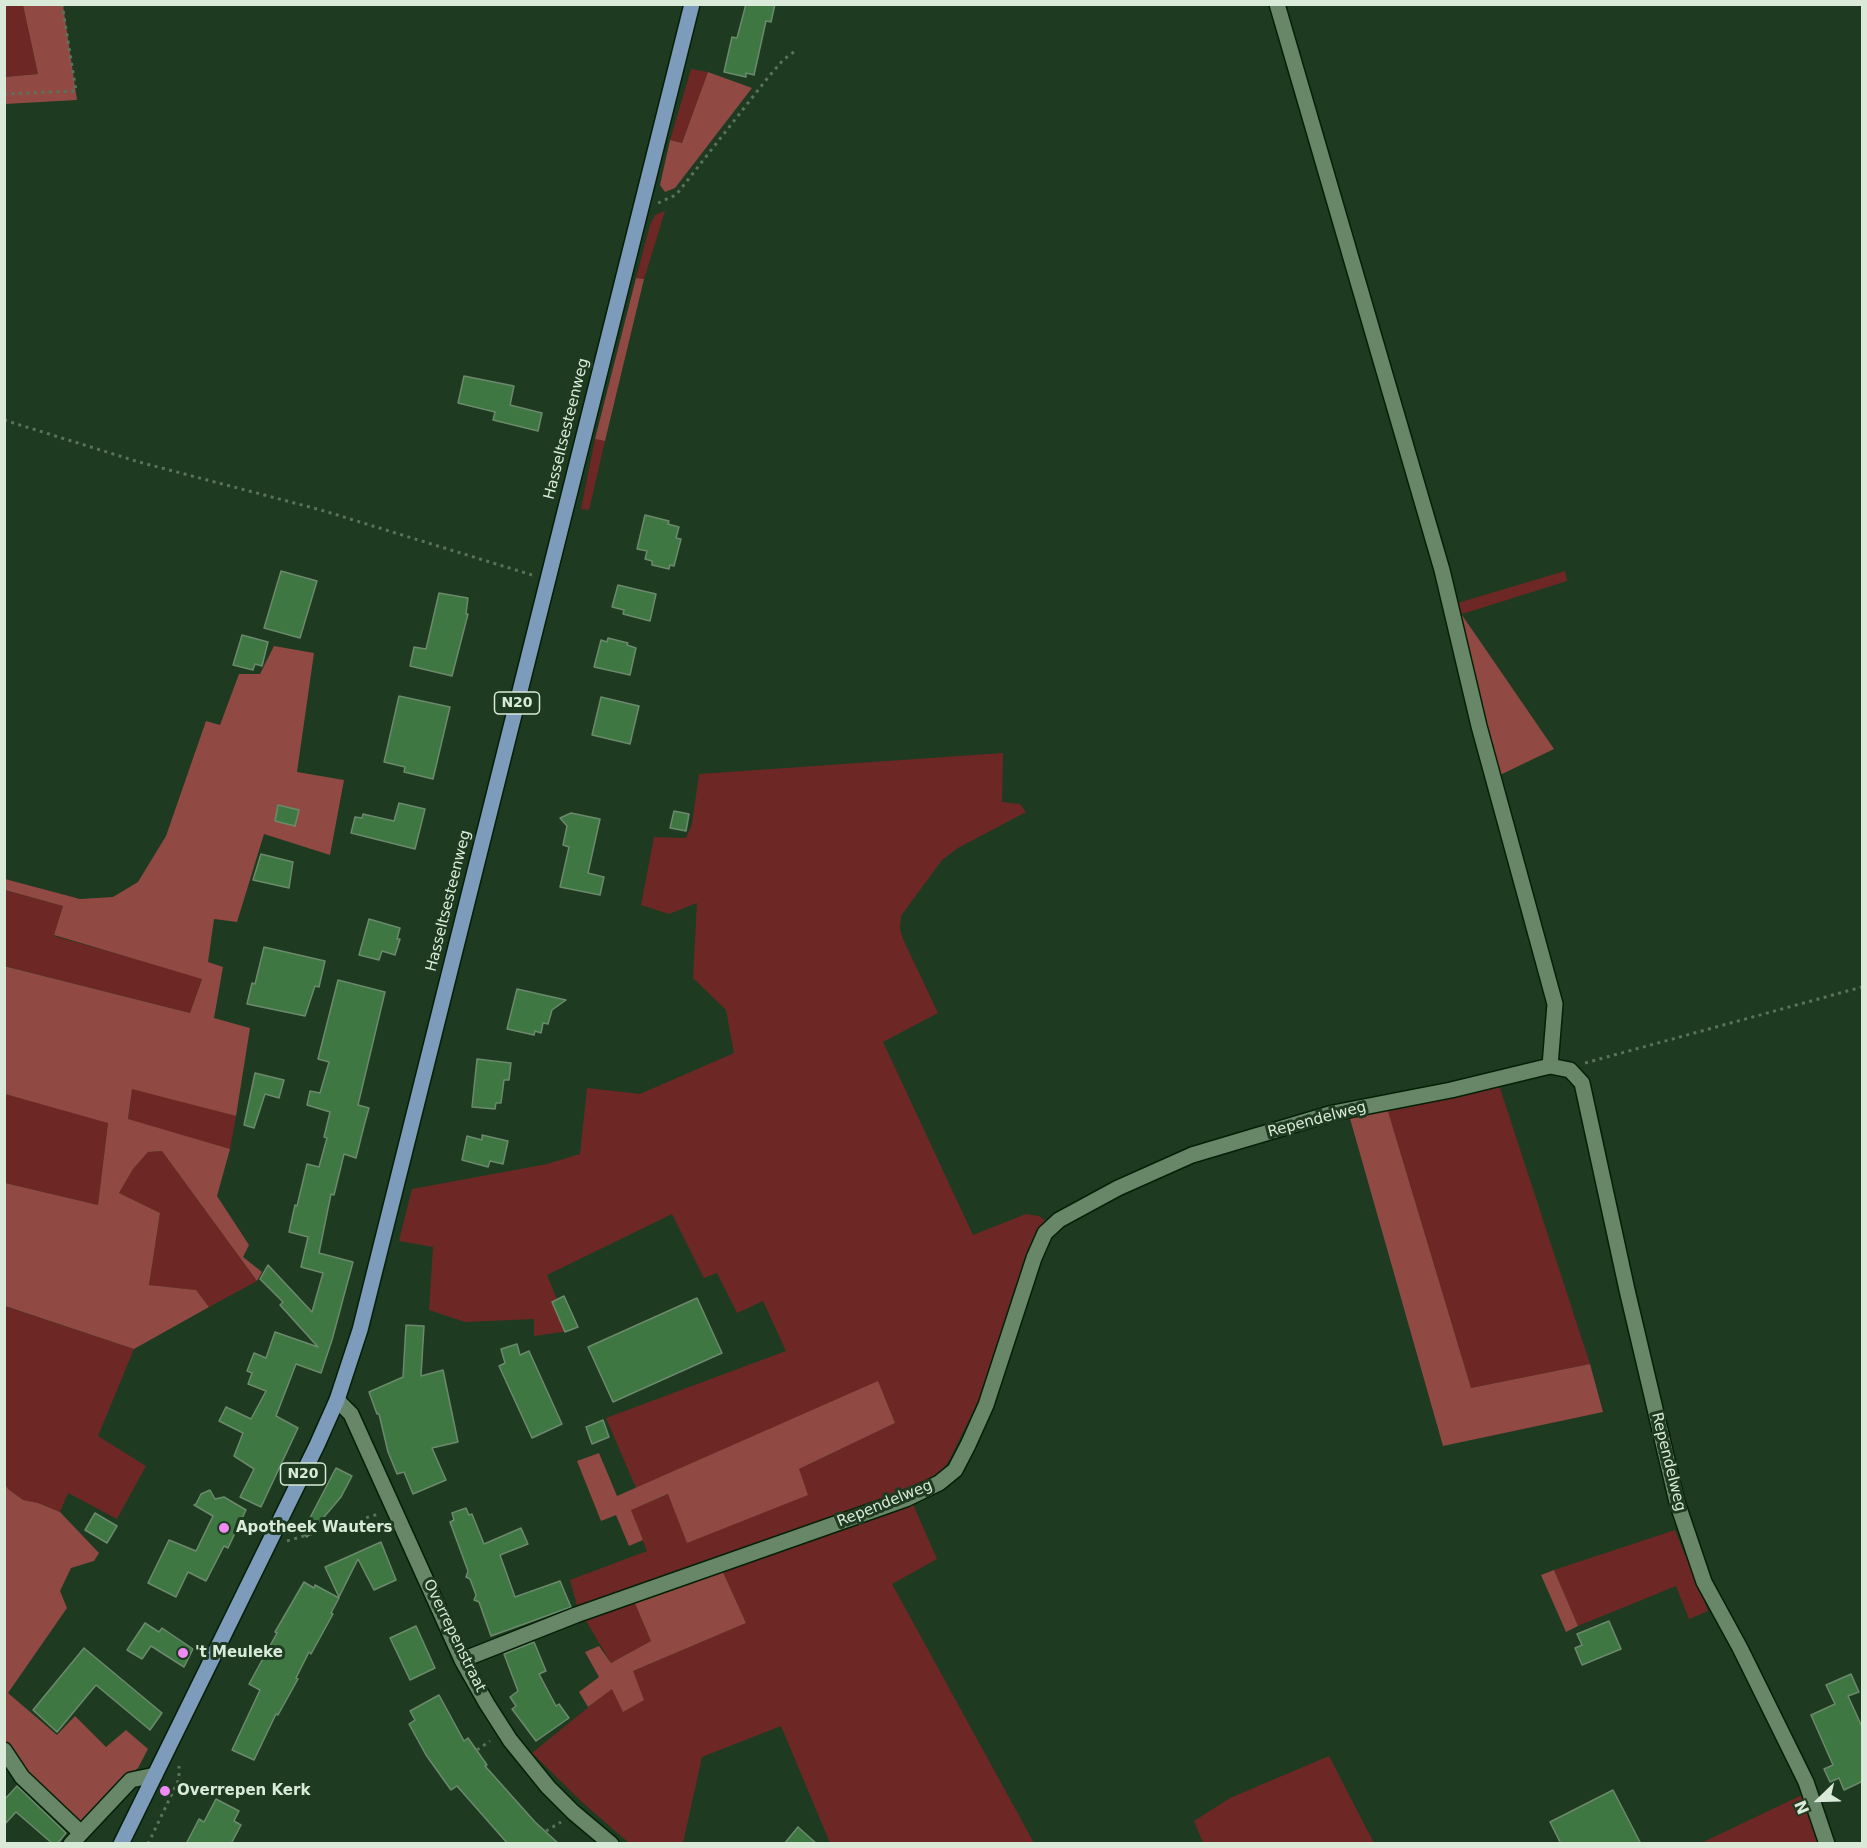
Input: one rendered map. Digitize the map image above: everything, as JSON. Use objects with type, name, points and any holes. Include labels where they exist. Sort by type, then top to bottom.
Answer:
[{"type":"main road","name":"Hasseltsesteenweg","points":[[121,1844],[268,1547],[337,1400],[360,1330],[692,4]]},
{"type":"street","points":[[1276,4],[1442,570],[1479,726],[1555,1004],[1550,1066]]},
{"type":"street","name":"Rependelweg","points":[[462,1660],[576,1615],[906,1499],[939,1483],[955,1470],[986,1405],[1034,1258],[1045,1233],[1059,1220],[1098,1198],[1192,1155],[1333,1113],[1451,1090],[1550,1066],[1570,1070],[1582,1083],[1627,1290],[1677,1502],[1704,1582],[1740,1648],[1806,1782],[1827,1844]]},
{"type":"street","name":"Overrepenstraat","points":[[337,1400],[351,1414],[462,1660],[510,1740],[530,1766],[573,1812],[611,1844]]},
{"type":"street","points":[[4,1750],[22,1777],[76,1838],[131,1780],[155,1775]]},
{"type":"path","points":[[4,94],[76,91],[62,4]]},
{"type":"path","points":[[641,207],[676,195],[766,80],[783,60],[795,51]]},
{"type":"path","points":[[4,420],[139,462],[321,510],[548,579]]},
{"type":"path","points":[[1570,1070],[1580,1065],[1863,987]]},
{"type":"path","points":[[268,1547],[395,1509]]},
{"type":"path","points":[[477,1750],[490,1741]]},
{"type":"path","points":[[148,1844],[179,1779],[180,1768],[177,1758],[169,1748]]},
{"type":"path","points":[[546,1832],[561,1822]]},
{"type":"shaded area","points":[[5,5],[23,5],[38,74],[5,77]]},
{"type":"shaded area","points":[[23,5],[63,5],[77,100],[5,104],[5,77],[38,74]]},
{"type":"shaded area","points":[[691,69],[708,72],[682,143],[670,140]]},
{"type":"shaded area","points":[[708,72],[752,88],[675,188],[665,192],[660,185],[670,140],[682,143]]},
{"type":"shaded area","points":[[665,211],[644,279],[636,278],[650,225],[655,215]]},
{"type":"shaded area","points":[[636,278],[644,279],[605,441],[595,439]]},
{"type":"shaded area","points":[[595,439],[605,441],[589,510],[581,509]]},
{"type":"shaded area","points":[[1565,571],[1567,581],[1456,616],[1454,604]]},
{"type":"shaded area","points":[[1462,615],[1554,749],[1498,776],[1456,616]]},
{"type":"shaded area","points":[[274,646],[314,653],[297,772],[344,780],[330,855],[264,834],[237,922],[214,919],[208,962],[223,967],[214,1018],[250,1028],[236,1116],[132,1089],[128,1119],[230,1149],[217,1196],[249,1245],[243,1257],[262,1272],[257,1281],[162,1151],[148,1152],[133,1169],[119,1193],[160,1213],[149,1285],[196,1290],[209,1307],[134,1349],[5,1306],[5,1183],[98,1205],[108,1123],[5,1094],[4,966],[190,1013],[202,979],[54,935],[63,906],[5,890],[5,879],[80,899],[113,897],[138,882],[166,836],[206,721],[220,725],[239,674],[260,674]]},
{"type":"shaded area","points":[[1003,753],[1002,802],[1020,804],[1026,812],[958,848],[942,860],[901,916],[900,929],[903,939],[938,1013],[883,1042],[973,1235],[1026,1214],[1039,1216],[1046,1221],[1030,1245],[980,1397],[949,1461],[939,1474],[921,1484],[578,1609],[570,1580],[647,1551],[630,1510],[669,1494],[687,1543],[799,1469],[895,1423],[878,1382],[636,1488],[606,1418],[786,1351],[763,1301],[737,1313],[717,1273],[704,1278],[672,1214],[547,1275],[570,1331],[534,1336],[534,1319],[465,1322],[429,1310],[433,1247],[399,1241],[412,1189],[547,1164],[580,1154],[587,1088],[640,1094],[734,1053],[726,1010],[693,978],[697,903],[669,914],[641,905],[654,837],[686,838],[692,824],[699,774]]},
{"type":"shaded area","points":[[4,890],[63,906],[54,936],[202,978],[190,1013],[5,966]]},
{"type":"shaded area","points":[[1499,1085],[1590,1364],[1471,1388],[1387,1108]]},
{"type":"shaded area","points":[[132,1088],[236,1116],[230,1149],[128,1120]]},
{"type":"shaded area","points":[[5,1094],[108,1122],[98,1205],[5,1183]]},
{"type":"shaded area","points":[[1387,1108],[1471,1388],[1590,1364],[1603,1412],[1443,1446],[1349,1115]]},
{"type":"shaded area","points":[[162,1151],[257,1281],[209,1307],[196,1290],[149,1285],[160,1213],[119,1193],[133,1169],[148,1152]]},
{"type":"shaded area","points":[[4,1306],[134,1349],[98,1436],[146,1466],[117,1519],[68,1493],[60,1512],[23,1500],[8,1489],[5,1482]]},
{"type":"shaded area","points":[[878,1381],[895,1423],[799,1469],[808,1495],[687,1543],[668,1494],[631,1510],[643,1540],[629,1546],[616,1515],[601,1521],[577,1461],[599,1453],[617,1496]]},
{"type":"shaded area","points":[[4,1482],[8,1489],[23,1500],[60,1512],[99,1553],[94,1561],[71,1568],[60,1591],[67,1608],[8,1693],[57,1735],[75,1716],[106,1747],[126,1730],[148,1749],[138,1768],[108,1792],[74,1832],[19,1783],[5,1766]]},
{"type":"shaded area","points":[[912,1502],[937,1559],[892,1584],[1034,1843],[830,1843],[781,1726],[702,1757],[683,1843],[629,1843],[583,1803],[532,1753],[633,1671],[746,1623],[722,1570]]},
{"type":"shaded area","points":[[1675,1530],[1708,1611],[1689,1619],[1676,1586],[1578,1626],[1554,1570]]},
{"type":"shaded area","points":[[722,1570],[746,1623],[633,1671],[644,1700],[623,1712],[612,1689],[588,1707],[579,1692],[599,1677],[585,1652],[599,1646],[611,1663],[651,1641],[634,1601]]},
{"type":"shaded area","points":[[1554,1570],[1578,1626],[1566,1632],[1541,1575]]},
{"type":"shaded area","points":[[634,1601],[651,1641],[611,1663],[585,1619]]},
{"type":"shaded area","points":[[1329,1756],[1374,1843],[1203,1843],[1194,1821],[1230,1798]]},
{"type":"shaded area","points":[[1802,1795],[1820,1844],[1699,1844]]},
{"type":"building","points":[[746,4],[775,4],[771,22],[766,21],[754,75],[746,73],[746,77],[724,72],[732,37],[737,38]]},
{"type":"building","points":[[464,376],[514,386],[510,405],[542,413],[538,431],[493,420],[495,412],[458,403]]},
{"type":"building","points":[[645,515],[669,521],[668,524],[679,527],[676,538],[681,539],[674,566],[670,565],[669,569],[652,565],[652,561],[645,559],[647,551],[637,549]]},
{"type":"building","points":[[281,571],[317,581],[300,638],[264,628]]},
{"type":"building","points":[[618,585],[656,594],[650,621],[623,614],[624,610],[612,607]]},
{"type":"building","points":[[439,593],[468,598],[466,614],[468,614],[452,676],[410,666],[414,647],[426,649]]},
{"type":"building","points":[[242,635],[268,642],[262,666],[255,664],[253,670],[233,665]]},
{"type":"building","points":[[608,638],[628,643],[627,645],[636,648],[630,675],[594,667],[601,640],[607,642]]},
{"type":"building","points":[[399,696],[450,707],[433,779],[404,772],[405,767],[384,762]]},
{"type":"building","points":[[601,697],[639,706],[630,744],[592,735]]},
{"type":"building","points":[[399,803],[425,809],[415,849],[351,833],[355,817],[362,818],[363,814],[394,821]]},
{"type":"building","points":[[278,805],[299,810],[295,826],[275,821]]},
{"type":"building","points":[[674,811],[689,814],[686,831],[670,828]]},
{"type":"building","points":[[571,813],[600,819],[588,873],[604,877],[600,895],[560,887],[569,847],[563,845],[567,826],[560,818]]},
{"type":"building","points":[[261,854],[293,862],[289,888],[253,880]]},
{"type":"building","points":[[369,919],[400,928],[397,939],[400,939],[395,955],[382,951],[379,960],[359,955]]},
{"type":"building","points":[[264,947],[325,961],[319,987],[315,986],[305,1016],[247,1004],[252,983],[255,984]]},
{"type":"building","points":[[338,980],[385,992],[358,1105],[369,1108],[356,1158],[344,1154],[334,1195],[331,1194],[319,1253],[353,1262],[321,1373],[296,1364],[276,1416],[298,1428],[261,1507],[240,1497],[254,1469],[234,1456],[243,1433],[219,1421],[226,1407],[251,1419],[266,1391],[248,1384],[252,1373],[247,1371],[254,1353],[266,1358],[275,1332],[318,1347],[280,1305],[283,1302],[260,1279],[268,1265],[312,1312],[323,1273],[301,1267],[308,1237],[289,1232],[307,1164],[319,1167],[327,1138],[324,1137],[330,1112],[307,1105],[310,1091],[320,1093],[329,1062],[318,1059]]},
{"type":"building","points":[[517,989],[566,1000],[552,1010],[548,1024],[543,1023],[541,1033],[535,1031],[534,1035],[507,1029]]},
{"type":"building","points":[[477,1059],[511,1063],[509,1080],[504,1080],[501,1103],[496,1103],[495,1109],[472,1107]]},
{"type":"building","points":[[255,1073],[284,1080],[279,1098],[265,1094],[254,1128],[244,1125]]},
{"type":"building","points":[[482,1135],[508,1141],[503,1164],[490,1161],[488,1167],[462,1160],[467,1136],[482,1140]]},
{"type":"building","points":[[564,1296],[578,1327],[565,1332],[552,1302]]},
{"type":"building","points":[[697,1298],[722,1353],[613,1402],[588,1347]]},
{"type":"building","points":[[406,1325],[424,1326],[421,1376],[443,1370],[458,1442],[432,1448],[446,1480],[413,1494],[404,1472],[397,1474],[388,1452],[379,1414],[377,1414],[369,1392],[403,1377]]},
{"type":"building","points":[[517,1344],[520,1355],[529,1351],[562,1424],[532,1438],[499,1366],[505,1363],[501,1349]]},
{"type":"building","points":[[603,1420],[609,1437],[592,1444],[586,1427]]},
{"type":"building","points":[[336,1468],[352,1476],[341,1497],[307,1537],[302,1533]]},
{"type":"building","points":[[210,1490],[215,1499],[224,1497],[246,1510],[228,1548],[224,1546],[206,1581],[188,1572],[176,1597],[148,1583],[169,1540],[196,1551],[213,1516],[194,1505],[201,1494]]},
{"type":"building","points":[[466,1508],[469,1515],[472,1514],[484,1544],[521,1528],[528,1544],[500,1555],[515,1597],[560,1581],[571,1607],[491,1636],[479,1602],[474,1600],[476,1595],[470,1579],[466,1577],[468,1571],[450,1522],[454,1520],[452,1513]]},
{"type":"building","points":[[95,1513],[117,1526],[107,1543],[85,1530]]},
{"type":"building","points":[[381,1542],[396,1580],[374,1590],[358,1559],[339,1597],[325,1567]]},
{"type":"building","points":[[304,1582],[314,1588],[315,1585],[339,1598],[331,1613],[333,1614],[311,1654],[309,1652],[296,1678],[298,1679],[278,1715],[276,1714],[254,1760],[232,1750],[260,1690],[249,1684]]},
{"type":"building","points":[[1609,1621],[1621,1649],[1582,1665],[1575,1648],[1582,1645],[1577,1634]]},
{"type":"building","points":[[145,1623],[159,1632],[162,1628],[193,1649],[184,1667],[151,1646],[142,1659],[127,1650]]},
{"type":"building","points":[[416,1626],[435,1668],[410,1680],[390,1638]]},
{"type":"building","points":[[534,1642],[546,1671],[539,1674],[556,1706],[559,1704],[569,1718],[536,1741],[512,1709],[516,1706],[510,1697],[518,1691],[504,1654]]},
{"type":"building","points":[[84,1648],[162,1713],[150,1730],[96,1685],[57,1732],[33,1710]]},
{"type":"building","points":[[1851,1674],[1859,1692],[1848,1696],[1863,1729],[1863,1781],[1844,1790],[1839,1778],[1830,1782],[1824,1769],[1833,1765],[1811,1715],[1835,1704],[1826,1685]]},
{"type":"building","points":[[439,1695],[464,1741],[468,1738],[487,1765],[485,1766],[535,1822],[559,1844],[508,1844],[457,1786],[451,1790],[426,1755],[409,1724],[415,1720],[410,1711]]},
{"type":"building","points":[[17,1786],[66,1833],[57,1844],[53,1844],[16,1812],[4,1825],[4,1800]]},
{"type":"building","points":[[1613,1790],[1641,1844],[1561,1844],[1550,1822]]},
{"type":"building","points":[[216,1799],[239,1811],[234,1821],[241,1825],[231,1844],[186,1844],[199,1819],[204,1822]]},
{"type":"building","points":[[798,1827],[817,1844],[784,1844]]},
{"type":"place","name":"Apotheek Wauters","points":[[224,1528]]},
{"type":"place","name":"'t Meuleke","points":[[183,1653]]},
{"type":"place","name":"Overrepen Kerk","points":[[165,1791]]}]
